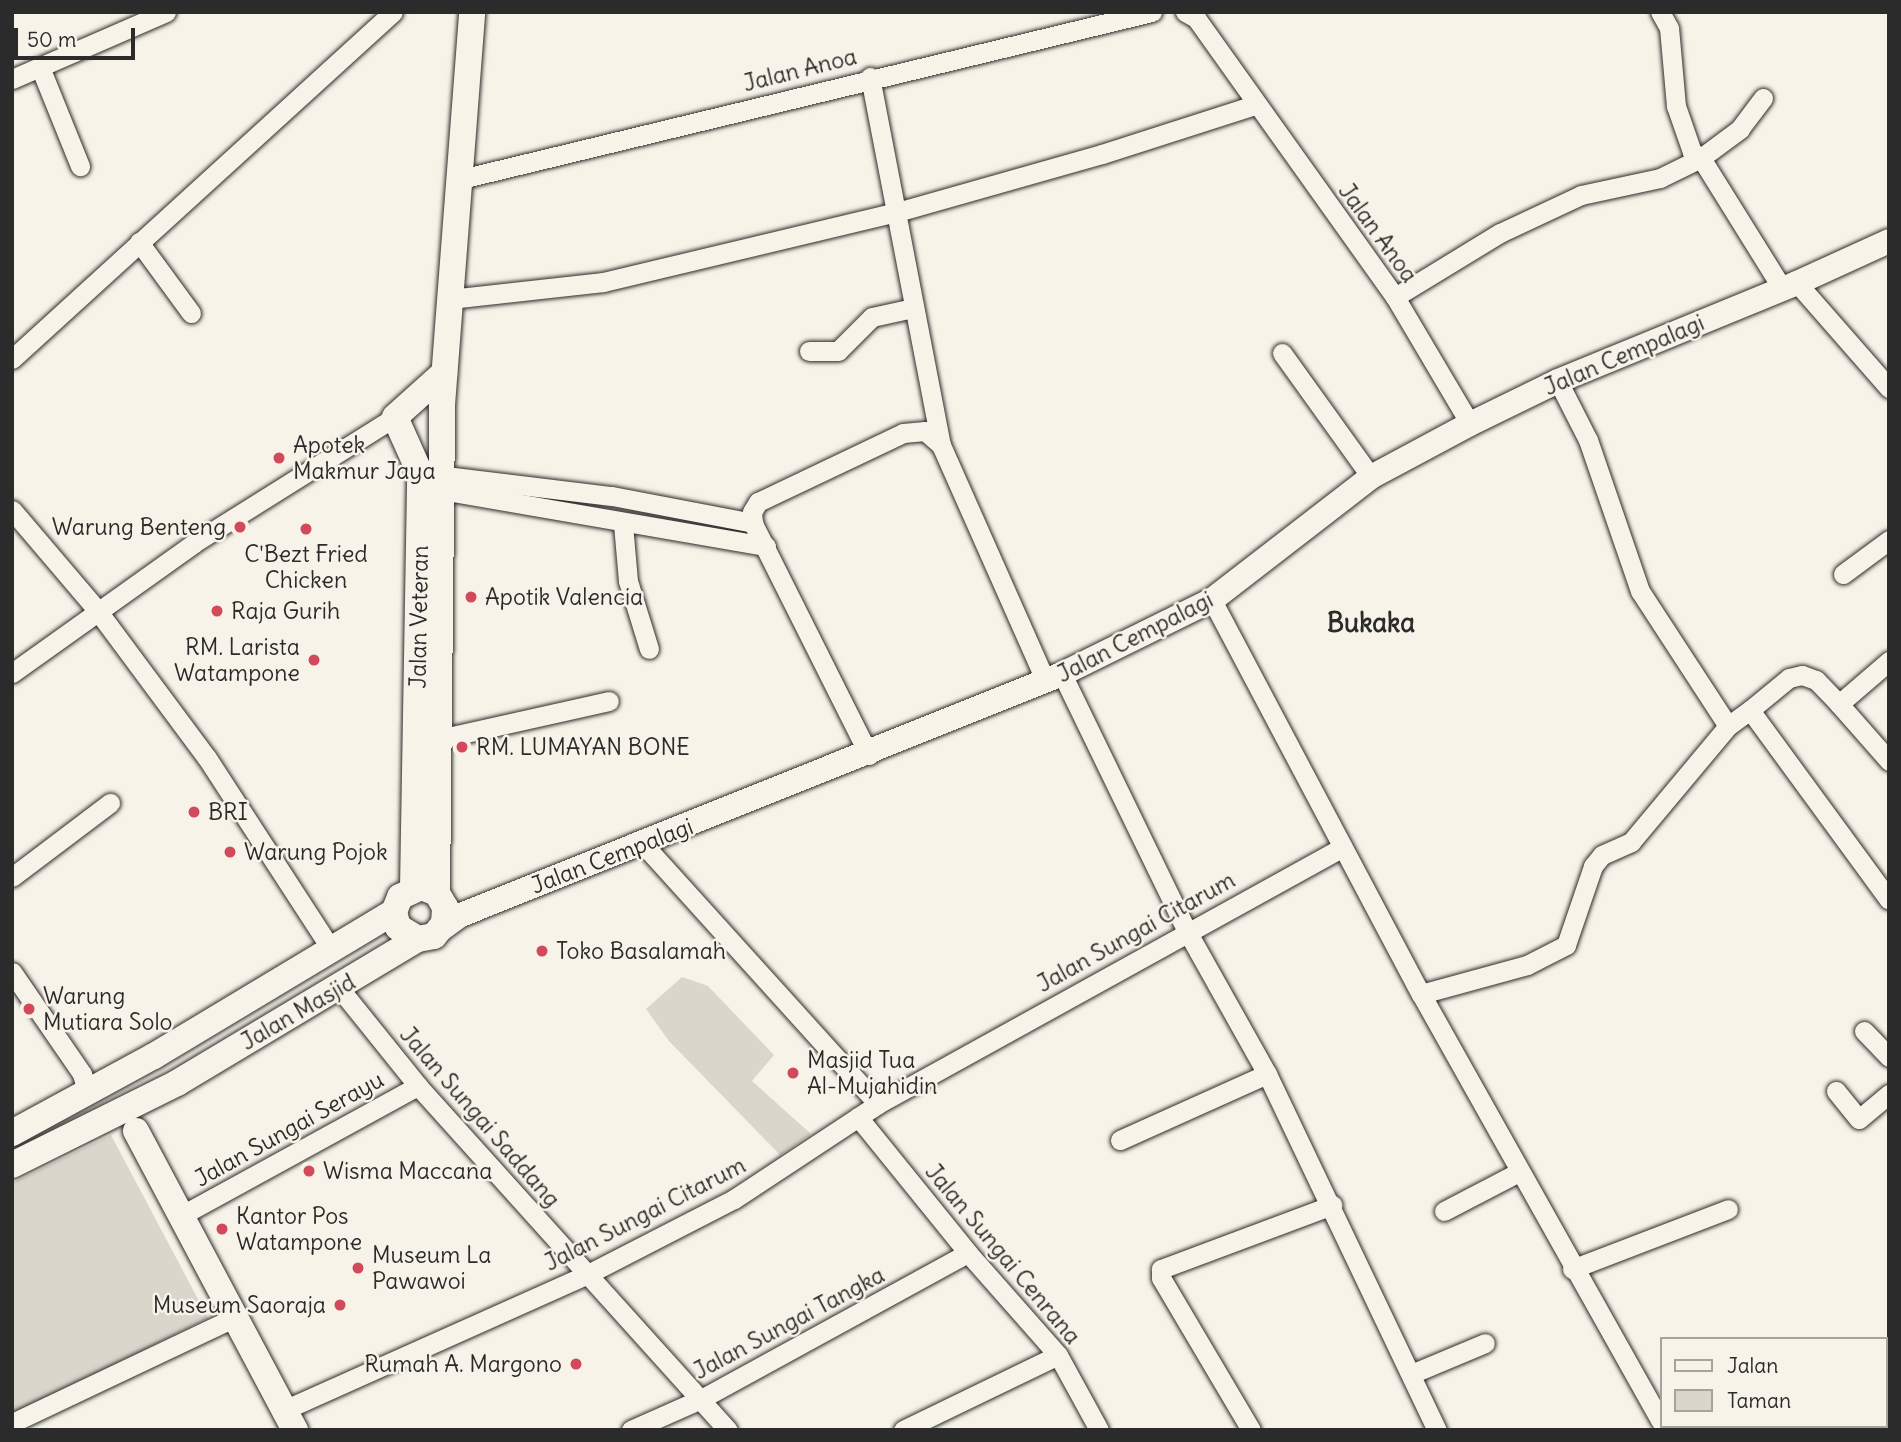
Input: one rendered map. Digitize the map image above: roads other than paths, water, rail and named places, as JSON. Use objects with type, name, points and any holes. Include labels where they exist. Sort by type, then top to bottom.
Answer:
[{"type":"main road","name":"Jalan Veteran","points":[[436,912],[428,839],[431,481],[444,373],[461,179],[472,12]]},
{"type":"main road","points":[[395,417],[444,373]]},
{"type":"main road","name":"Jalan Veteran","points":[[395,417],[431,481],[439,739],[428,839]]},
{"type":"main road","name":"Jalan Masjid","points":[[12,1133],[85,1083],[131,1070],[394,912],[400,897],[436,912],[340,989],[177,1083],[12,1165]]},
{"type":"main road","points":[[394,912],[398,927],[436,912]]},
{"type":"main road","points":[[131,1070],[150,1097],[136,1131]]},
{"type":"main road","points":[[85,1083],[106,1119],[136,1131],[289,1420]]},
{"type":"street","points":[[12,79],[166,12]]},
{"type":"street","points":[[12,359],[393,12]]},
{"type":"street","name":"Jalan Anoa","points":[[461,179],[870,77],[1152,12]]},
{"type":"street","name":"Jalan Anoa","points":[[1185,12],[1196,18],[1255,105],[1395,297],[1470,424]]},
{"type":"street","points":[[1660,12],[1669,28],[1676,106],[1692,152],[1701,158],[1790,286],[1889,388]]},
{"type":"street","points":[[40,67],[80,166]]},
{"type":"street","points":[[870,77],[941,444],[1054,678],[1188,933],[1267,1074],[1332,1205],[1371,1298],[1437,1430]]},
{"type":"street","points":[[1395,297],[1500,233],[1581,195],[1660,178],[1701,158],[1741,128],[1763,98]]},
{"type":"street","points":[[450,299],[603,282],[897,212],[1102,154],[1255,105]]},
{"type":"street","name":"Jalan Cempalagi","points":[[436,912],[643,844],[869,755],[1054,678],[1212,600],[1371,477],[1470,424],[1558,381],[1790,286],[1889,241]]},
{"type":"street","points":[[139,242],[191,313]]},
{"type":"street","points":[[809,351],[838,351],[872,317],[913,308]]},
{"type":"street","points":[[1282,353],[1371,477]]},
{"type":"street","points":[[1558,381],[1588,440],[1640,591],[1728,726]]},
{"type":"street","points":[[12,673],[194,543],[395,417]]},
{"type":"street","points":[[869,755],[753,523],[752,512],[758,502],[903,433],[925,431],[941,444]]},
{"type":"street","points":[[431,481],[611,496],[753,523]]},
{"type":"street","points":[[431,481],[623,524],[765,547]]},
{"type":"street","points":[[12,510],[97,610],[207,758],[331,949]]},
{"type":"street","points":[[623,524],[628,581],[649,649]]},
{"type":"street","points":[[1843,573],[1889,540]]},
{"type":"street","points":[[1212,600],[1421,993],[1572,1269],[1660,1419]]},
{"type":"street","points":[[1839,704],[1889,661]]},
{"type":"street","points":[[1421,993],[1527,965],[1566,945],[1593,866],[1602,855],[1631,842],[1728,726],[1789,678],[1802,675],[1816,680],[1889,761]]},
{"type":"street","points":[[439,739],[609,701]]},
{"type":"street","points":[[1750,710],[1889,900]]},
{"type":"street","points":[[12,877],[110,803]]},
{"type":"street","points":[[643,844],[878,1104]]},
{"type":"street","name":"Jalan Sungai Citarum","points":[[289,1420],[586,1275],[734,1199],[878,1104],[1343,847]]},
{"type":"street","points":[[12,972],[85,1083]]},
{"type":"street","name":"Jalan Sungai Saddang","points":[[340,989],[418,1086],[728,1430]]},
{"type":"street","points":[[1864,1031],[1889,1057]]},
{"type":"street","points":[[1120,1140],[1267,1074]]},
{"type":"street","name":"Jalan Sungai Serayu","points":[[182,1215],[418,1086]]},
{"type":"street","points":[[1836,1091],[1859,1119],[1889,1094]]},
{"type":"street","name":"Jalan Sungai Cenrana","points":[[858,1117],[968,1254],[1059,1354],[1099,1430]]},
{"type":"street","points":[[1444,1211],[1519,1172]]},
{"type":"street","points":[[1251,1430],[1161,1278],[1161,1269],[1332,1205]]},
{"type":"street","points":[[1572,1269],[1728,1209]]},
{"type":"street","name":"Jalan Sungai Tangka","points":[[631,1430],[701,1399],[968,1254]]},
{"type":"street","points":[[12,1423],[235,1317]]},
{"type":"street","points":[[1411,1374],[1485,1343]]},
{"type":"street","points":[[903,1430],[1059,1354]]},
{"type":"street","points":[[1823,1430],[1844,1428]]},
{"type":"place","name":"Apotek Makmur Jaya","points":[[279,458]]},
{"type":"place","name":"Warung Benteng","points":[[240,527]]},
{"type":"place","name":"C'Bezt Fried Chicken","points":[[306,529]]},
{"type":"place","name":"Apotik Valencia","points":[[471,597]]},
{"type":"place","name":"Raja Gurih","points":[[217,611]]},
{"type":"place","name":"RM. Larista Watampone","points":[[314,660]]},
{"type":"place","name":"RM. LUMAYAN BONE","points":[[462,747]]},
{"type":"place","name":"BRI","points":[[194,812]]},
{"type":"place","name":"Warung Pojok","points":[[230,852]]},
{"type":"place","name":"Toko Basalamah","points":[[542,951]]},
{"type":"place","name":"Warung Mutiara Solo","points":[[29,1009]]},
{"type":"place","name":"Masjid Tua Al-Mujahidin","points":[[793,1073]]},
{"type":"place","name":"Wisma Maccana","points":[[309,1171]]},
{"type":"place","name":"Kantor Pos Watampone","points":[[222,1229]]},
{"type":"place","name":"Museum La Pawawoi","points":[[358,1268]]},
{"type":"place","name":"Museum Saoraja","points":[[340,1305]]},
{"type":"place","name":"Rumah A. Margono","points":[[576,1364]]},
{"type":"district","name":"Bukaka","points":[[1371,623]]}]
